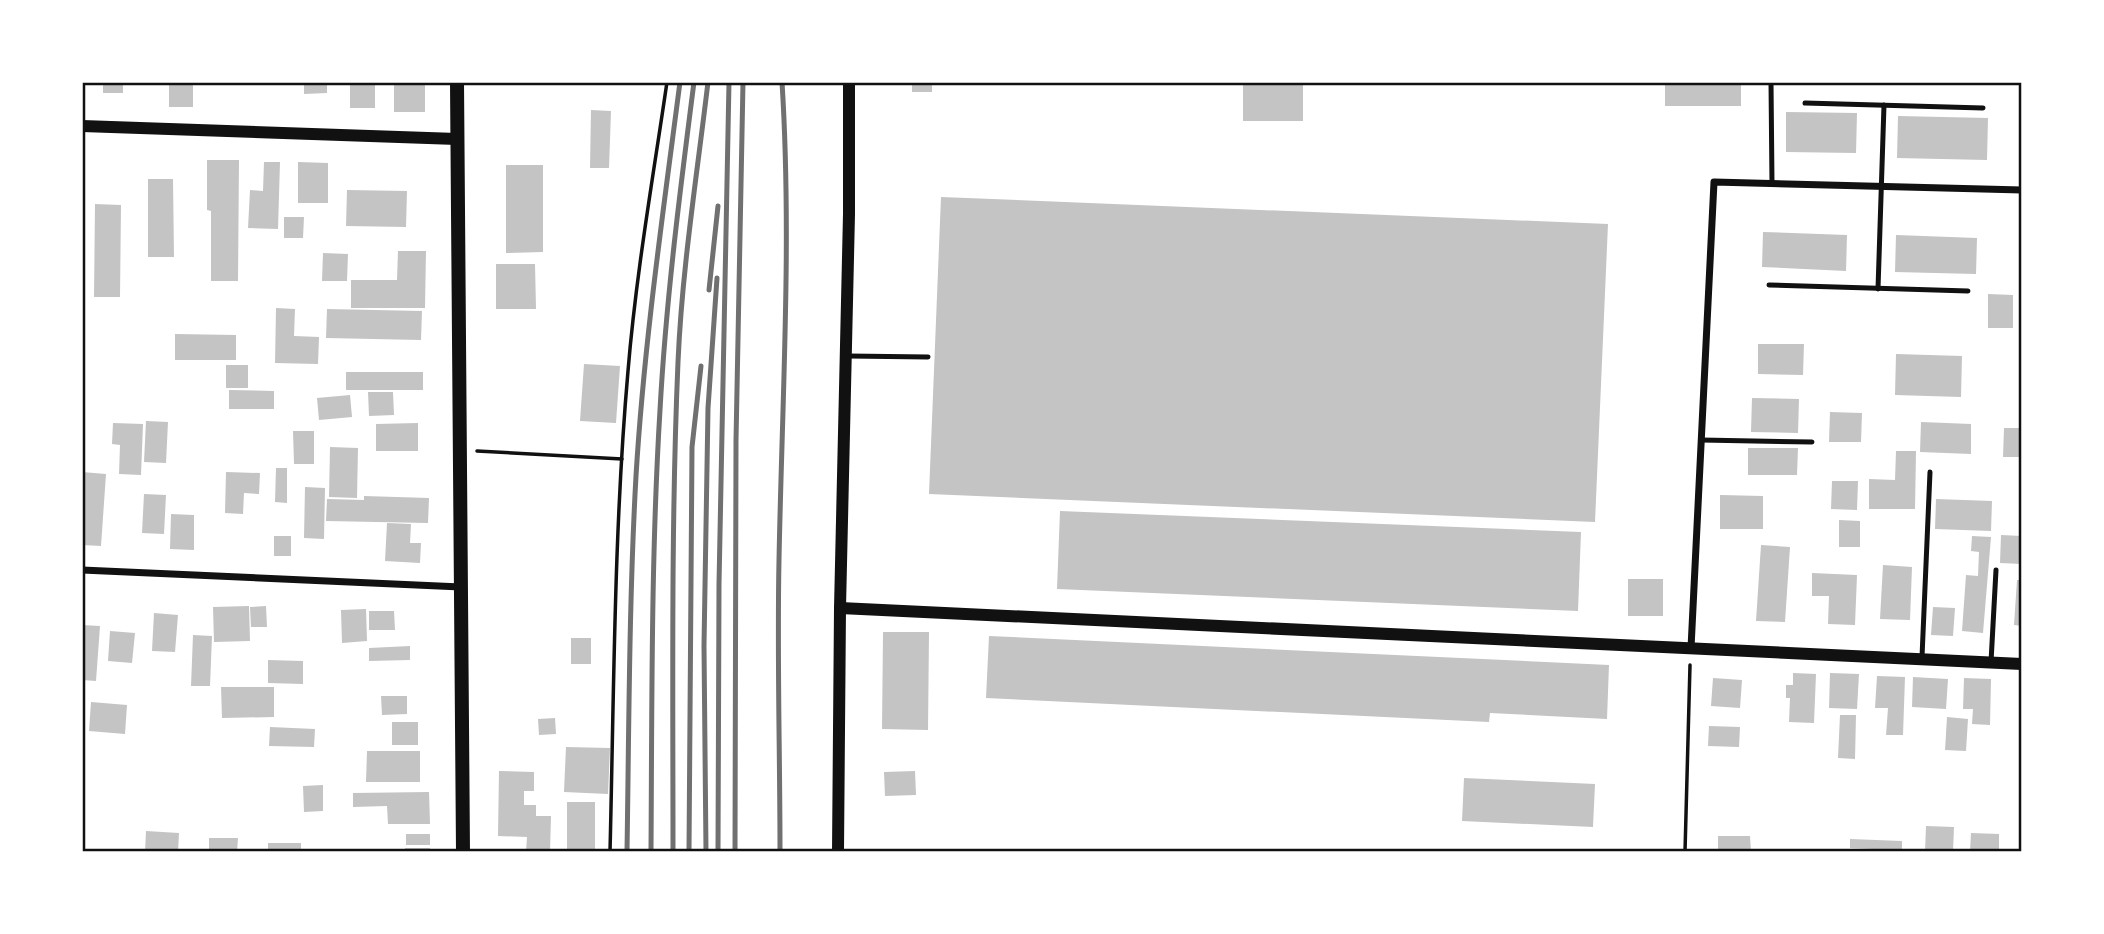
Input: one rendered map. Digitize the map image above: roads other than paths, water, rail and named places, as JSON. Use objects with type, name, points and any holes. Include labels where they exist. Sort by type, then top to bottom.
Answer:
[{"type":"main road","points":[[457,82],[463,852]]},
{"type":"street","points":[[838,852],[849,82]]},
{"type":"street","points":[[82,126],[457,139]]},
{"type":"street","points":[[1691,648],[1714,182],[2022,190]]},
{"type":"street","points":[[82,570],[461,587]]},
{"type":"street","points":[[840,608],[2022,664]]},
{"type":"lane","points":[[1771,82],[1772,184]]},
{"type":"lane","points":[[1805,103],[1983,108]]},
{"type":"lane","points":[[1878,289],[1884,105]]},
{"type":"lane","points":[[1769,285],[1968,291]]},
{"type":"lane","points":[[846,356],[929,357]]},
{"type":"lane","points":[[1701,440],[1812,442]]},
{"type":"lane","points":[[1922,659],[1930,472]]},
{"type":"lane","points":[[1991,662],[1996,570]]},
{"type":"railway","points":[[627,852],[631,617],[639,427],[680,82]]},
{"type":"railway","points":[[651,852],[653,576],[660,410],[670,287],[694,82]]},
{"type":"railway","points":[[673,852],[673,546],[678,362],[686,257],[708,82]]},
{"type":"railway","points":[[718,852],[719,584],[729,82]]},
{"type":"railway","points":[[735,852],[736,441],[743,82]]},
{"type":"railway","points":[[780,852],[778,596],[786,261],[782,82]]},
{"type":"railway","points":[[709,290],[718,206]]},
{"type":"railway","points":[[706,852],[704,646],[708,408],[717,278]]},
{"type":"railway","points":[[689,852],[692,447],[701,366]]}]
